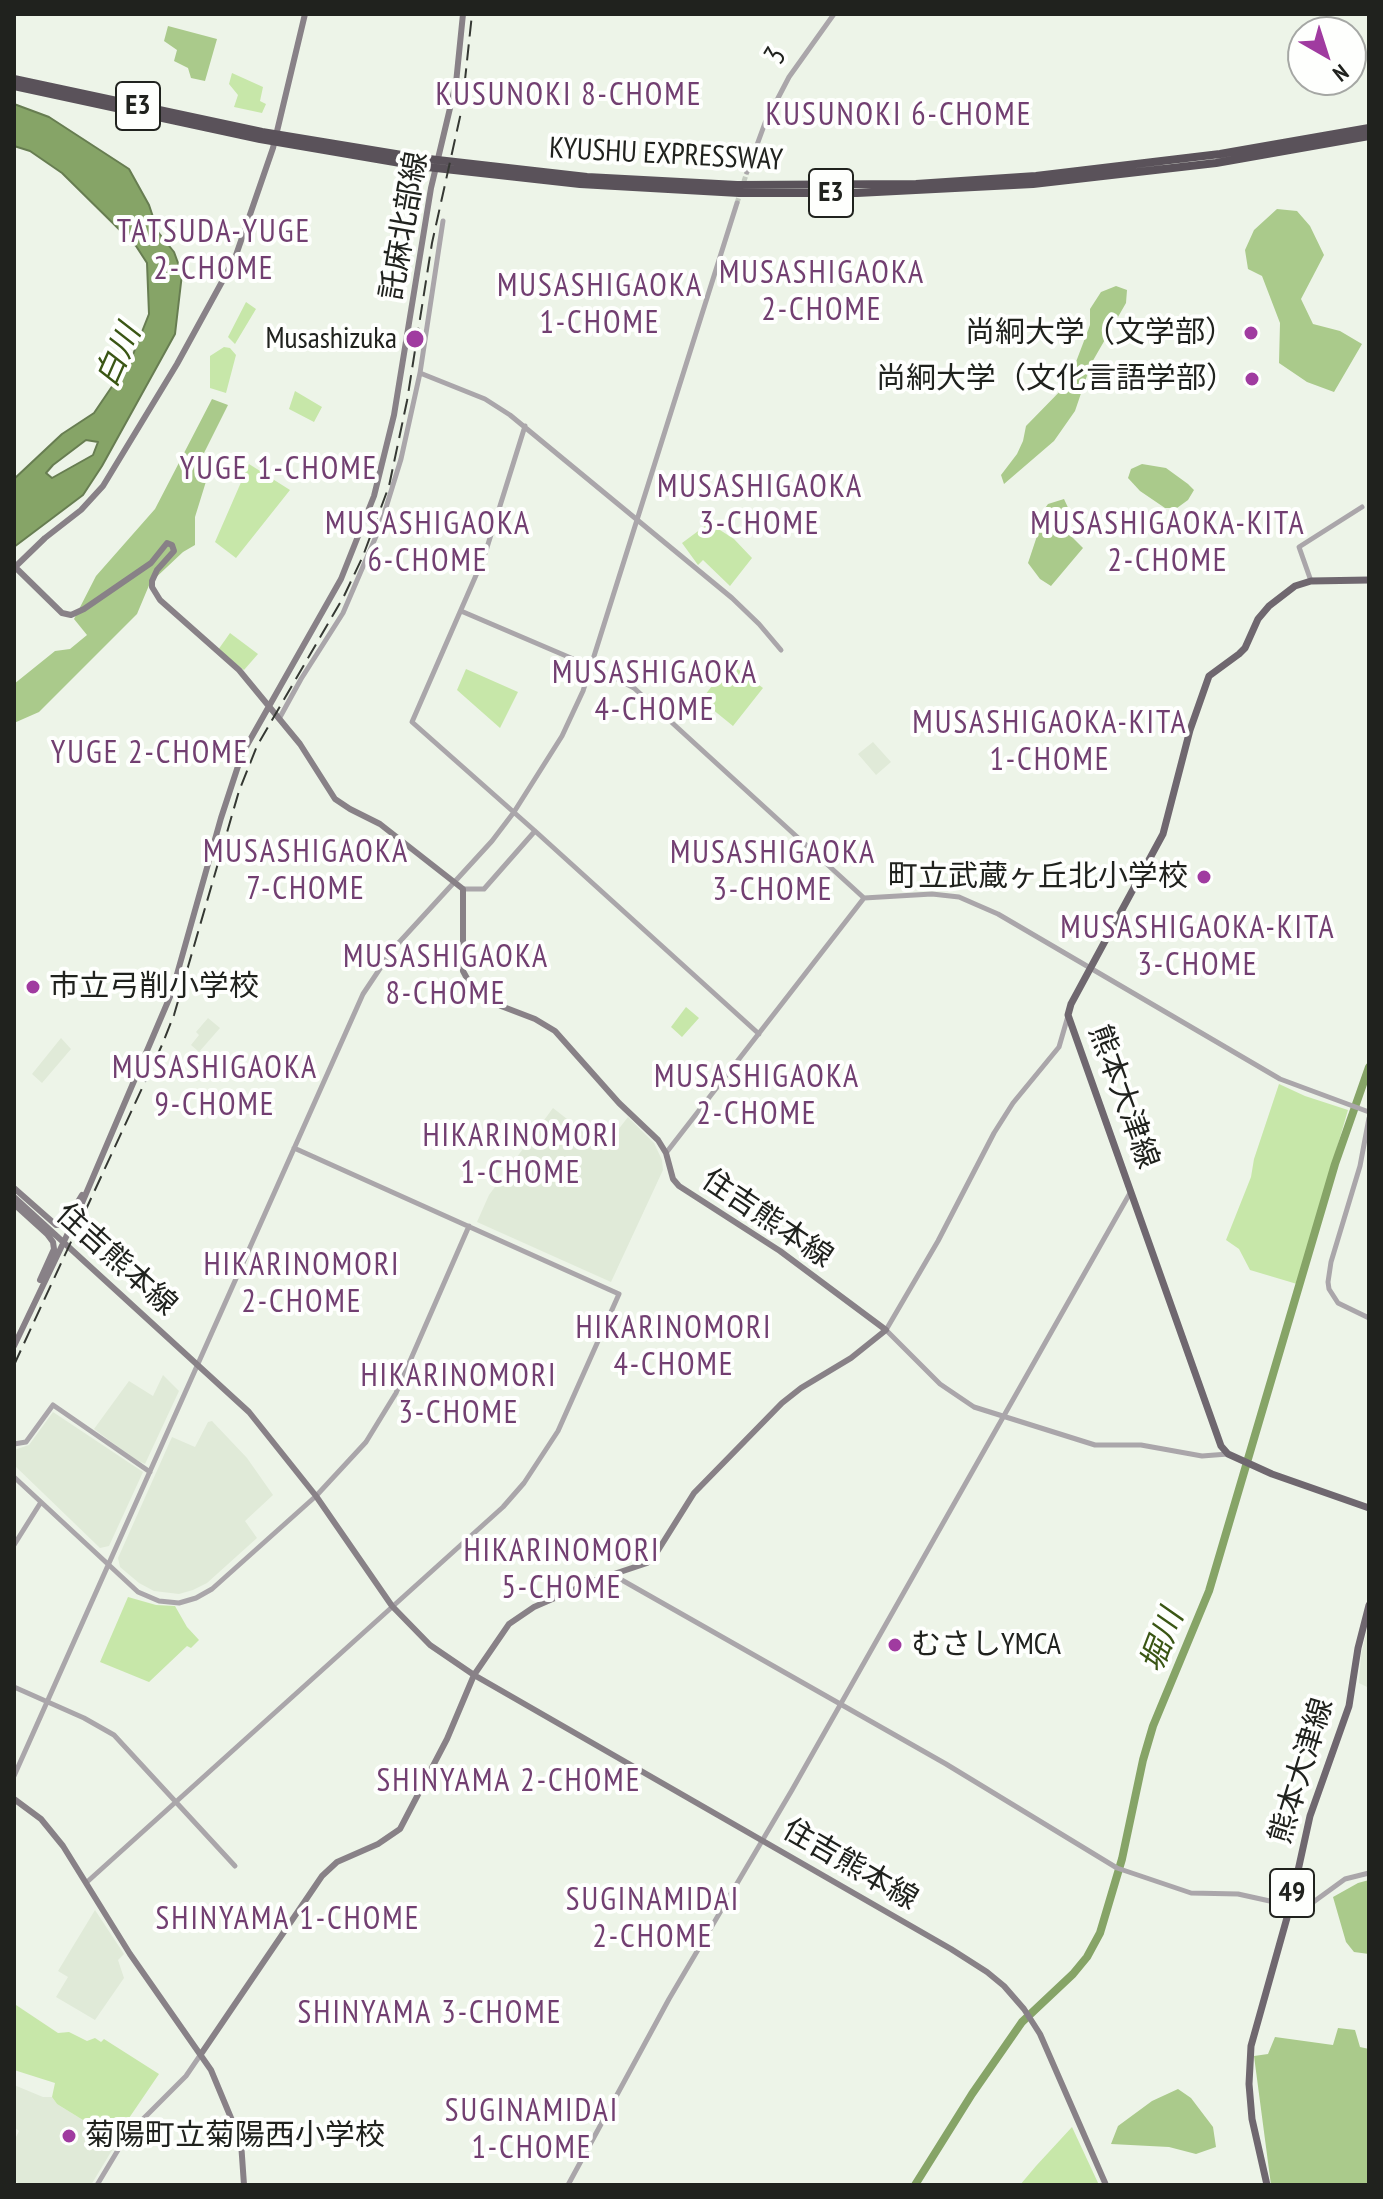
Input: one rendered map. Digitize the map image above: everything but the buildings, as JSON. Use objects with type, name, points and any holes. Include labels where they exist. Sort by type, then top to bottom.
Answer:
[{"type":"highway","name":"KYUSHU EXPRESSWAY","points":[[14,79],[261,136]]},
{"type":"highway","name":"KYUSHU EXPRESSWAY","points":[[14,86],[261,136],[484,175],[739,193],[857,193],[1033,184],[1216,163],[1369,136]]},
{"type":"highway","name":"KYUSHU EXPRESSWAY","points":[[292,141],[587,177],[822,186],[959,182],[1105,169],[1234,152],[1369,128]]},
{"type":"main road","points":[[305,14],[273,148],[235,258],[177,364],[103,486],[81,510],[14,567],[62,613],[71,615],[141,571],[170,543],[174,551],[157,570],[152,581],[155,593],[239,670],[300,744],[335,799],[380,824],[463,889]]},
{"type":"main road","name":"託麻北部線","points":[[93,1174],[172,992],[238,764],[341,579],[374,496],[397,399],[435,172],[456,83],[462,14]]},
{"type":"main road","name":"熊本大津線","points":[[1228,1454],[1221,1446],[1068,1015],[1163,834],[1190,730],[1209,676],[1245,648],[1258,619],[1295,586],[1311,581],[1369,580]]},
{"type":"main road","name":"住吉熊本線","points":[[463,889],[464,976],[501,1006],[540,1021],[555,1031],[619,1103],[658,1140],[666,1153],[673,1179],[679,1186],[780,1251],[886,1330]]},
{"type":"main road","points":[[14,1188],[50,1221],[56,1225],[62,1224],[93,1174]]},
{"type":"main road","points":[[14,1346],[93,1174]]},
{"type":"main road","name":"住吉熊本線","points":[[14,1197],[249,1412],[316,1496],[392,1606],[430,1645],[474,1675],[978,1966],[1004,1986],[1040,2034],[1106,2185]]},
{"type":"main road","points":[[14,1204],[53,1242],[54,1249],[30,1310]]},
{"type":"main road","points":[[201,2054],[322,1876],[337,1862],[378,1844],[400,1829],[447,1739],[474,1675],[489,1650],[517,1617],[534,1607],[613,1574],[638,1567],[653,1558],[694,1493],[782,1403],[851,1358],[886,1330]]},
{"type":"main road","points":[[1228,1454],[1369,1508]]},
{"type":"main road","name":"熊本大津線","points":[[1267,2185],[1252,2119],[1249,2062],[1254,2033],[1290,1907],[1310,1816],[1349,1706],[1358,1648],[1369,1605]]},
{"type":"main road","points":[[14,1799],[51,1831],[220,2085],[243,2150],[244,2185]]},
{"type":"street","name":"3","points":[[747,172],[765,123],[789,77],[834,14]]},
{"type":"street","points":[[14,1776],[347,1027],[376,972],[514,812],[562,736],[591,667],[737,203]]},
{"type":"street","points":[[278,720],[343,613],[380,527],[401,459],[420,373],[443,221]]},
{"type":"street","points":[[420,373],[485,399],[525,426],[732,598],[781,650]]},
{"type":"street","points":[[525,426],[484,557],[412,722],[759,1034]]},
{"type":"street","points":[[1311,581],[1299,547],[1362,507]]},
{"type":"street","points":[[461,611],[621,680],[645,697],[864,898],[932,894],[959,897],[998,914],[1280,1079],[1369,1112]]},
{"type":"street","points":[[463,889],[487,887],[535,831]]},
{"type":"street","points":[[666,1153],[864,898]]},
{"type":"street","points":[[1068,1015],[1059,1047],[1013,1103],[988,1143],[938,1241],[886,1330],[950,1393],[974,1407],[1095,1445],[1141,1445],[1202,1456],[1228,1454]]},
{"type":"street","points":[[1369,1118],[1360,1166],[1331,1262],[1328,1282],[1338,1303],[1369,1318]]},
{"type":"street","points":[[87,1882],[503,1507],[543,1457],[567,1413],[619,1294],[294,1148]]},
{"type":"street","points":[[568,2185],[669,1999],[763,1840],[1131,1192]]},
{"type":"street","points":[[14,1477],[108,1566],[146,1597],[179,1603],[196,1598],[212,1589],[316,1496],[366,1442],[385,1413],[469,1226]]},
{"type":"street","points":[[14,1444],[26,1442],[53,1405],[150,1472]]},
{"type":"street","points":[[14,1545],[41,1502]]},
{"type":"street","points":[[613,1574],[1007,1799],[1121,1870],[1191,1893],[1238,1894],[1290,1907],[1312,1903],[1345,1879],[1369,1873]]},
{"type":"street","points":[[14,1687],[114,1735],[235,1866]]},
{"type":"street","points":[[97,2185],[136,2126],[186,2076],[201,2054]]},
{"type":"shaded area","points":[[168,26],[217,39],[205,81],[191,78],[188,68],[174,61],[177,50],[164,41]]},
{"type":"shaded area","points":[[232,73],[263,87],[260,101],[266,104],[262,113],[234,107],[238,95],[229,84]]},
{"type":"shaded area","points":[[14,104],[49,117],[129,169],[149,205],[158,232],[174,252],[182,274],[175,334],[102,466],[83,495],[14,547],[14,479],[62,434],[94,413],[132,357],[149,314],[147,263],[136,246],[62,173],[30,151],[14,146]],"holes":[[[86,440],[98,442],[93,455],[52,478],[46,473]]]},
{"type":"shaded area","points":[[1277,209],[1297,211],[1310,226],[1324,255],[1301,299],[1313,324],[1340,331],[1362,344],[1334,392],[1307,382],[1279,363],[1280,323],[1262,276],[1248,269],[1245,250],[1254,230]]},
{"type":"shaded area","points":[[1116,286],[1127,290],[1126,303],[1091,364],[1075,411],[1054,441],[1004,484],[1001,475],[1017,454],[1026,426],[1068,383],[1090,325],[1090,309],[1101,292]]},
{"type":"shaded area","points":[[246,302],[256,309],[235,344],[228,337]]},
{"type":"shaded area","points":[[224,347],[230,348],[236,355],[226,393],[210,388],[210,356]]},
{"type":"shaded area","points":[[295,391],[322,407],[314,422],[289,409]]},
{"type":"shaded area","points":[[212,399],[228,405],[203,455],[208,475],[195,517],[195,545],[150,583],[137,614],[39,712],[14,723],[14,684],[55,651],[70,649],[87,635],[74,619],[96,576],[155,509]]},
{"type":"shaded area","points":[[249,464],[290,490],[236,558],[215,542]]},
{"type":"shaded area","points":[[1142,464],[1166,468],[1188,484],[1194,490],[1188,500],[1177,508],[1165,508],[1140,491],[1128,478],[1131,469]]},
{"type":"shaded area","points":[[1064,499],[1071,514],[1066,531],[1083,548],[1051,586],[1040,579],[1028,563],[1040,527],[1038,518],[1048,504]]},
{"type":"shaded area","points":[[709,523],[734,539],[752,558],[730,586],[703,560],[698,565],[682,543]]},
{"type":"shaded area","points":[[230,633],[258,654],[244,670],[218,650]]},
{"type":"shaded area","points":[[730,663],[763,688],[733,726],[701,700]]},
{"type":"shaded area","points":[[466,669],[518,692],[500,728],[457,690]]},
{"type":"shaded area","points":[[873,742],[891,762],[876,775],[858,754]]},
{"type":"shaded area","points":[[686,1007],[699,1018],[682,1037],[671,1027]]},
{"type":"shaded area","points":[[208,1018],[220,1028],[199,1052],[191,1045],[199,1035],[196,1032]]},
{"type":"shaded area","points":[[61,1038],[71,1049],[42,1083],[32,1074]]},
{"type":"shaded area","points":[[1279,1084],[1348,1110],[1297,1284],[1250,1270],[1239,1249],[1226,1240],[1251,1177]]},
{"type":"shaded area","points":[[553,1108],[604,1148],[628,1117],[654,1143],[662,1160],[663,1170],[611,1282],[477,1222],[489,1195]]},
{"type":"shaded area","points":[[163,1375],[179,1391],[145,1464],[94,1429],[129,1381],[153,1396]]},
{"type":"shaded area","points":[[53,1412],[143,1472],[109,1546],[100,1548],[14,1465],[14,1450],[29,1445]]},
{"type":"shaded area","points":[[212,1421],[247,1458],[273,1495],[245,1521],[257,1538],[207,1583],[179,1594],[154,1591],[120,1567],[118,1558],[172,1437],[195,1447],[208,1422]]},
{"type":"shaded area","points":[[128,1597],[156,1605],[175,1606],[199,1640],[191,1648],[187,1646],[149,1682],[100,1662]]},
{"type":"shaded area","points":[[1369,1621],[1369,1688],[1359,1683],[1361,1655]]},
{"type":"shaded area","points":[[1369,1880],[1369,1954],[1354,1952],[1346,1942],[1333,1897]]},
{"type":"shaded area","points":[[95,1910],[124,1954],[118,1960],[124,1978],[95,2020],[56,1997],[68,1977],[58,1971]]},
{"type":"shaded area","points":[[16,2005],[58,2033],[69,2032],[87,2041],[95,2038],[101,2042],[104,2039],[159,2074],[127,2121],[91,2125],[57,2104],[52,2097],[55,2083],[14,2070]]},
{"type":"shaded area","points":[[1338,2028],[1355,2030],[1360,2047],[1369,2049],[1369,2185],[1271,2185],[1254,2056],[1268,2054],[1275,2037],[1333,2045]]},
{"type":"shaded area","name":"菊陽町立菊陽西小学校","points":[[14,2085],[43,2097],[52,2097],[57,2104],[91,2125],[135,2120],[117,2142],[91,2185],[21,2185],[14,2180],[14,2141],[19,2131],[14,2127]]},
{"type":"shaded area","points":[[1178,2089],[1191,2098],[1213,2127],[1216,2147],[1196,2154],[1169,2147],[1111,2144],[1118,2126],[1152,2101]]},
{"type":"shaded area","points":[[1072,2127],[1099,2185],[1020,2185],[1036,2166]]},
{"type":"waterway","name":"堀川","points":[[915,2185],[1022,2022],[1073,1974],[1100,1933],[1122,1859],[1153,1726],[1209,1591],[1335,1164],[1369,1067]]},
{"type":"tunnel","points":[[737,203],[747,172]]},
{"type":"railway","points":[[14,1365],[174,1015],[239,791],[257,746],[344,596],[363,556],[389,486],[407,401],[432,243],[462,108],[472,14]]},
{"type":"place","name":"尚絅大学（文学部）","points":[[1251,333]]},
{"type":"place","name":"Musashizuka","points":[[415,339]]},
{"type":"place","name":"尚絅大学（文化言語学部）","points":[[1252,379]]},
{"type":"place","name":"町立武蔵ヶ丘北小学校","points":[[1204,877]]},
{"type":"place","name":"市立弓削小学校","points":[[33,987]]},
{"type":"place","name":"むさしYMCA","points":[[895,1645]]},
{"type":"place","name":"菊陽町立菊陽西小学校","points":[[69,2136]]},
{"type":"district","name":"KUSUNOKI 8-CHOME","points":[[569,96]]},
{"type":"district","name":"KUSUNOKI 6-CHOME","points":[[899,116]]},
{"type":"district","name":"TATSUDA-YUGE 2-CHOME","points":[[214,252]]},
{"type":"district","name":"MUSASHIGAOKA 2-CHOME","points":[[822,292]]},
{"type":"district","name":"MUSASHIGAOKA 1-CHOME","points":[[600,306]]},
{"type":"district","name":"YUGE 1-CHOME","points":[[279,470]]},
{"type":"district","name":"MUSASHIGAOKA 3-CHOME","points":[[760,506]]},
{"type":"district","name":"MUSASHIGAOKA 6-CHOME","points":[[428,544]]},
{"type":"district","name":"MUSASHIGAOKA-KITA 2-CHOME","points":[[1168,544]]},
{"type":"district","name":"MUSASHIGAOKA 4-CHOME","points":[[655,692]]},
{"type":"district","name":"MUSASHIGAOKA-KITA 1-CHOME","points":[[1050,742]]},
{"type":"district","name":"YUGE 2-CHOME","points":[[150,754]]},
{"type":"district","name":"MUSASHIGAOKA 7-CHOME","points":[[306,872]]},
{"type":"district","name":"MUSASHIGAOKA 3-CHOME","points":[[773,872]]},
{"type":"district","name":"MUSASHIGAOKA-KITA 3-CHOME","points":[[1198,948]]},
{"type":"district","name":"MUSASHIGAOKA 8-CHOME","points":[[446,976]]},
{"type":"district","name":"MUSASHIGAOKA 9-CHOME","points":[[215,1088]]},
{"type":"district","name":"MUSASHIGAOKA 2-CHOME","points":[[757,1096]]},
{"type":"district","name":"HIKARINOMORI 1-CHOME","points":[[521,1156]]},
{"type":"district","name":"HIKARINOMORI 2-CHOME","points":[[302,1284]]},
{"type":"district","name":"HIKARINOMORI 4-CHOME","points":[[674,1348]]},
{"type":"district","name":"HIKARINOMORI 3-CHOME","points":[[459,1396]]},
{"type":"district","name":"HIKARINOMORI 5-CHOME","points":[[562,1570]]},
{"type":"district","name":"SHINYAMA 2-CHOME","points":[[509,1782]]},
{"type":"district","name":"SHINYAMA 1-CHOME","points":[[288,1920]]},
{"type":"district","name":"SUGINAMIDAI 2-CHOME","points":[[653,1920]]},
{"type":"district","name":"SHINYAMA 3-CHOME","points":[[430,2014]]},
{"type":"district","name":"SUGINAMIDAI 1-CHOME","points":[[532,2130]]},
{"type":"water label","name":"白川","points":[[119,356]]}]
